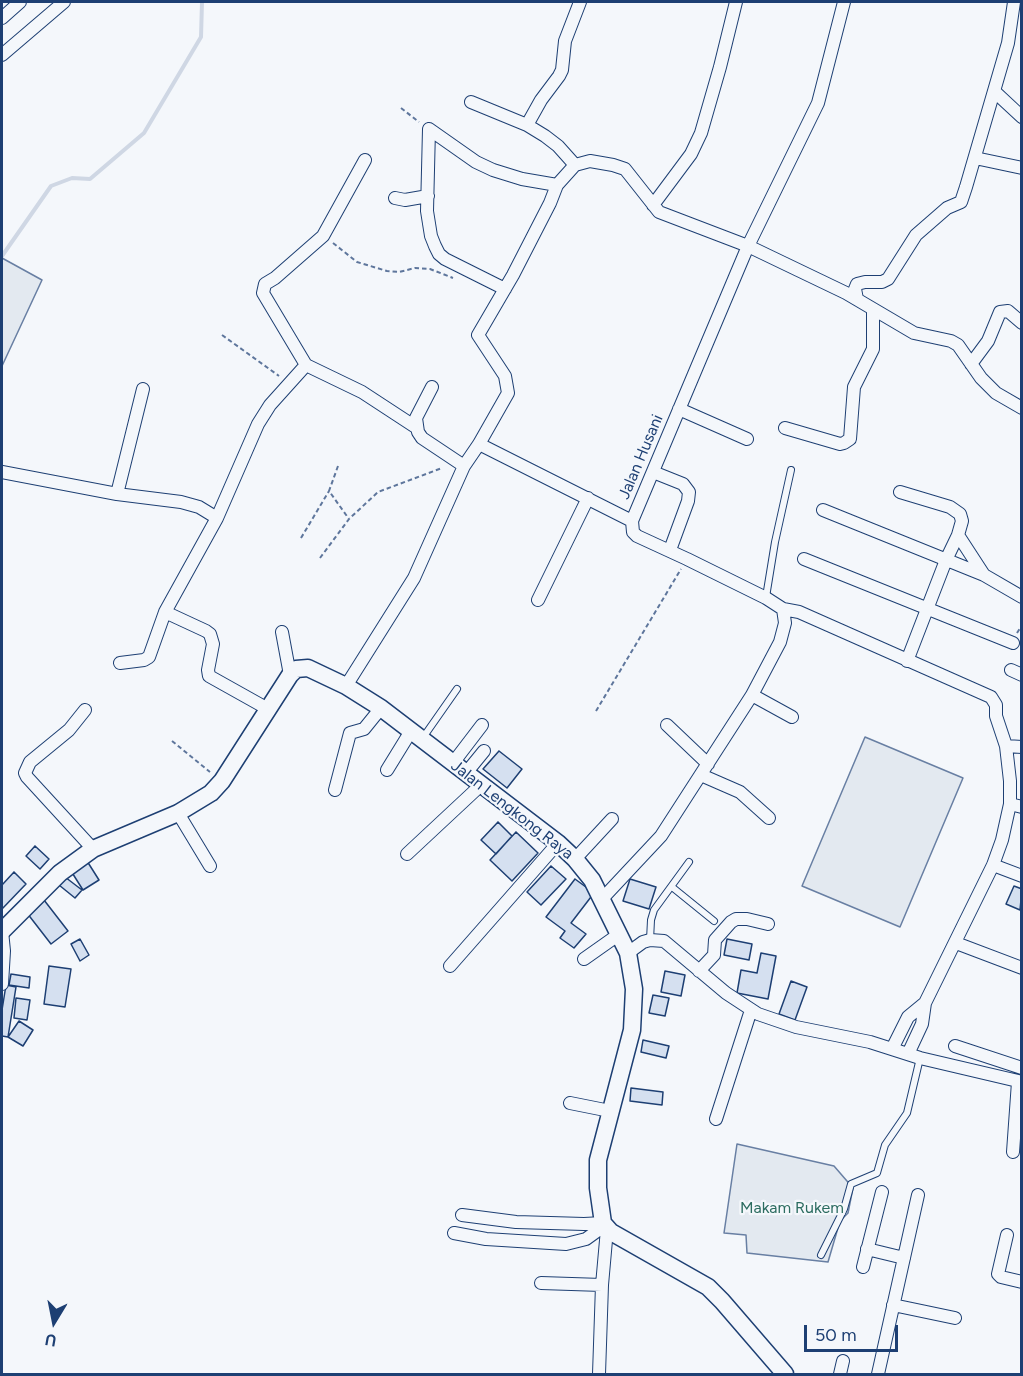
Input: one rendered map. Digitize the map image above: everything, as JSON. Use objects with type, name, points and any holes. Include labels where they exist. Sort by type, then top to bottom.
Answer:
[{"type":"street","points":[[2,18],[20,2]]},
{"type":"street","points":[[2,55],[64,2]]},
{"type":"street","points":[[527,125],[562,70],[565,41],[580,2]]},
{"type":"street","points":[[653,205],[691,154],[701,133],[736,2]]},
{"type":"street","name":"Jalan Husani","points":[[844,2],[818,103],[748,246],[632,521],[634,534],[766,598],[783,609],[799,612],[991,697],[996,705],[996,716],[1006,746],[1010,781],[1016,805],[1007,822],[993,865],[926,1003]]},
{"type":"street","points":[[857,299],[855,289],[857,284],[882,282],[888,279],[916,235],[947,208],[961,202],[1008,43],[1014,2]]},
{"type":"street","points":[[995,92],[1022,117]]},
{"type":"street","points":[[471,102],[527,125],[558,146],[574,165]]},
{"type":"street","points":[[429,129],[476,162],[493,170],[522,179],[557,184]]},
{"type":"street","points":[[429,129],[428,224],[439,254],[505,289]]},
{"type":"street","points":[[975,158],[1022,168]]},
{"type":"street","points":[[365,159],[323,236],[263,288],[267,302],[306,365],[362,392],[417,428]]},
{"type":"street","points":[[346,686],[414,578],[459,462],[479,444],[508,393],[506,376],[478,335],[550,203],[557,184],[574,165],[590,161],[625,169],[659,212],[748,246],[857,299],[914,333],[951,341],[958,345],[981,378],[996,393],[1022,408]]},
{"type":"street","points":[[395,198],[405,200],[428,196]]},
{"type":"street","points":[[785,428],[840,444],[850,439],[854,387],[873,349],[873,309]]},
{"type":"street","points":[[971,364],[988,341],[1000,312],[1008,312],[1022,322]]},
{"type":"street","points":[[120,663],[144,660],[149,657],[165,612],[217,518],[258,424],[270,405],[306,365]]},
{"type":"street","points":[[432,387],[416,418],[417,428],[422,438],[459,462]]},
{"type":"street","points":[[117,494],[143,389]]},
{"type":"street","points":[[679,409],[747,439]]},
{"type":"street","points":[[479,444],[632,521]]},
{"type":"street","points":[[2,472],[117,494],[181,502],[199,507],[217,518]]},
{"type":"street","points":[[653,472],[683,484],[689,492],[688,501],[670,550]]},
{"type":"street","points":[[900,492],[950,507],[958,512],[962,521],[907,661]]},
{"type":"street","points":[[538,600],[588,498]]},
{"type":"street","points":[[823,510],[984,575],[1022,597]]},
{"type":"street","points":[[958,535],[984,575]]},
{"type":"street","points":[[804,559],[1013,643]]},
{"type":"street","points":[[602,899],[661,836],[752,695],[780,642],[785,623],[783,609]]},
{"type":"street","points":[[165,612],[206,630],[212,638],[209,676],[268,709]]},
{"type":"street","points":[[2,984],[4,951],[2,931],[60,873],[93,849],[178,813],[205,798],[222,781],[290,675],[282,632]]},
{"type":"street","name":"Jalan Lengkong Raya","points":[[290,675],[299,668],[308,668],[346,686],[381,708],[558,843],[592,880],[628,953],[634,989],[632,1030],[598,1160],[597,1188],[605,1226]]},
{"type":"street","points":[[752,695],[792,717]]},
{"type":"street","points":[[335,790],[350,734],[364,729],[381,708]]},
{"type":"street","points":[[85,710],[69,730],[30,762],[25,773],[93,849]]},
{"type":"street","points":[[460,768],[482,725]]},
{"type":"street","points":[[667,725],[708,764]]},
{"type":"street","points":[[387,770],[416,735]]},
{"type":"street","points":[[1006,746],[1022,747]]},
{"type":"street","points":[[460,768],[484,751]]},
{"type":"street","points":[[701,775],[740,792],[769,818]]},
{"type":"street","points":[[407,854],[481,785]]},
{"type":"street","points":[[178,813],[210,866]]},
{"type":"street","points":[[575,859],[612,819]]},
{"type":"street","points":[[450,966],[558,843]]},
{"type":"street","points":[[993,865],[1022,876]]},
{"type":"street","points":[[592,880],[614,885]]},
{"type":"street","points":[[699,971],[714,956],[715,940],[730,921],[747,919],[768,924]]},
{"type":"street","points":[[584,959],[618,935]]},
{"type":"street","points":[[628,953],[643,942],[664,941],[751,1010],[796,1027],[870,1042],[920,1058],[1020,1082],[1013,1152]]},
{"type":"street","points":[[956,943],[1022,968]]},
{"type":"street","points":[[892,1049],[908,1017],[926,1003]]},
{"type":"street","points":[[908,1054],[922,1024],[926,1003]]},
{"type":"street","points":[[716,1119],[751,1010]]},
{"type":"street","points":[[955,1046],[1022,1068]]},
{"type":"street","points":[[570,1103],[610,1111]]},
{"type":"street","points":[[863,1267],[882,1192]]},
{"type":"street","points":[[878,1374],[918,1195]]},
{"type":"street","points":[[462,1215],[516,1222],[605,1226],[708,1287],[785,1374]]},
{"type":"street","points":[[454,1233],[486,1239],[566,1244],[586,1239],[605,1226]]},
{"type":"street","points":[[599,1374],[605,1226]]},
{"type":"street","points":[[1007,1235],[998,1275],[1022,1282]]},
{"type":"street","points":[[867,1249],[904,1258]]},
{"type":"street","points":[[541,1283],[602,1285]]},
{"type":"street","points":[[893,1305],[955,1318]]},
{"type":"street","points":[[840,1374],[843,1361]]},
{"type":"lane","points":[[766,598],[775,542],[791,470]]},
{"type":"lane","points":[[416,735],[457,689]]},
{"type":"lane","points":[[650,940],[652,915],[689,862]]},
{"type":"lane","points":[[672,887],[714,921]]},
{"type":"lane","points":[[821,1256],[844,1209],[849,1186],[853,1182],[877,1173],[885,1145],[908,1113],[920,1058]]},
{"type":"path","points":[[401,108],[429,129]]},
{"type":"path","points":[[323,236],[357,262],[387,271],[430,269],[463,281]]},
{"type":"path","points":[[222,335],[289,383]]},
{"type":"path","points":[[320,558],[349,519],[378,492],[459,462]]},
{"type":"path","points":[[301,538],[329,491],[338,466]]},
{"type":"path","points":[[329,491],[349,519]]},
{"type":"path","points":[[596,711],[687,559]]},
{"type":"path","points":[[172,741],[222,781]]},
{"type":"green space","points":[[2,258],[42,280],[2,366]]},
{"type":"green space","points":[[865,737],[963,778],[900,927],[802,886]]},
{"type":"green space","name":"Makam Rukem","points":[[737,1144],[834,1166],[853,1188],[848,1213],[840,1221],[828,1262],[747,1253],[746,1235],[724,1233]]},
{"type":"building","points":[[499,751],[522,769],[507,788],[483,769]]},
{"type":"building","points":[[498,822],[512,836],[496,854],[481,840]]},
{"type":"building","points":[[516,832],[538,853],[512,881],[490,860]]},
{"type":"building","points":[[35,846],[49,859],[40,869],[26,856]]},
{"type":"building","points":[[87,861],[99,880],[83,890],[71,871]]},
{"type":"building","points":[[551,866],[566,879],[541,905],[527,892]]},
{"type":"building","points":[[14,872],[26,884],[2,909],[2,885]]},
{"type":"building","points":[[65,877],[82,890],[75,898],[59,885]]},
{"type":"building","points":[[575,879],[594,893],[571,923],[586,934],[574,948],[560,938],[565,931],[546,917]]},
{"type":"building","points":[[630,879],[656,887],[649,909],[623,901]]},
{"type":"building","points":[[1014,886],[1022,889],[1020,910],[1006,904]]},
{"type":"building","points":[[44,900],[68,931],[51,944],[27,913]]},
{"type":"building","points":[[80,939],[89,955],[80,961],[71,944]]},
{"type":"building","points":[[727,939],[752,944],[749,960],[724,955]]},
{"type":"building","points":[[761,953],[776,956],[768,999],[737,993],[741,970],[757,973]]},
{"type":"building","points":[[49,966],[71,969],[65,1007],[44,1004]]},
{"type":"building","points":[[665,971],[685,975],[681,996],[661,992]]},
{"type":"building","points":[[11,974],[30,977],[29,988],[9,985]]},
{"type":"building","points":[[791,981],[807,987],[795,1020],[779,1014]]},
{"type":"building","points":[[6,985],[16,987],[8,1037],[2,1036],[2,1010]]},
{"type":"building","points":[[653,995],[669,998],[665,1016],[649,1013]]},
{"type":"building","points":[[16,998],[30,1000],[27,1020],[14,1018]]},
{"type":"building","points":[[19,1021],[33,1030],[23,1046],[8,1037]]},
{"type":"building","points":[[643,1040],[669,1046],[666,1058],[641,1052]]},
{"type":"building","points":[[631,1088],[663,1092],[662,1105],[630,1101]]},
{"type":"waterway","points":[[2,256],[51,186],[72,178],[90,179],[144,133],[201,37],[202,2]]}]
